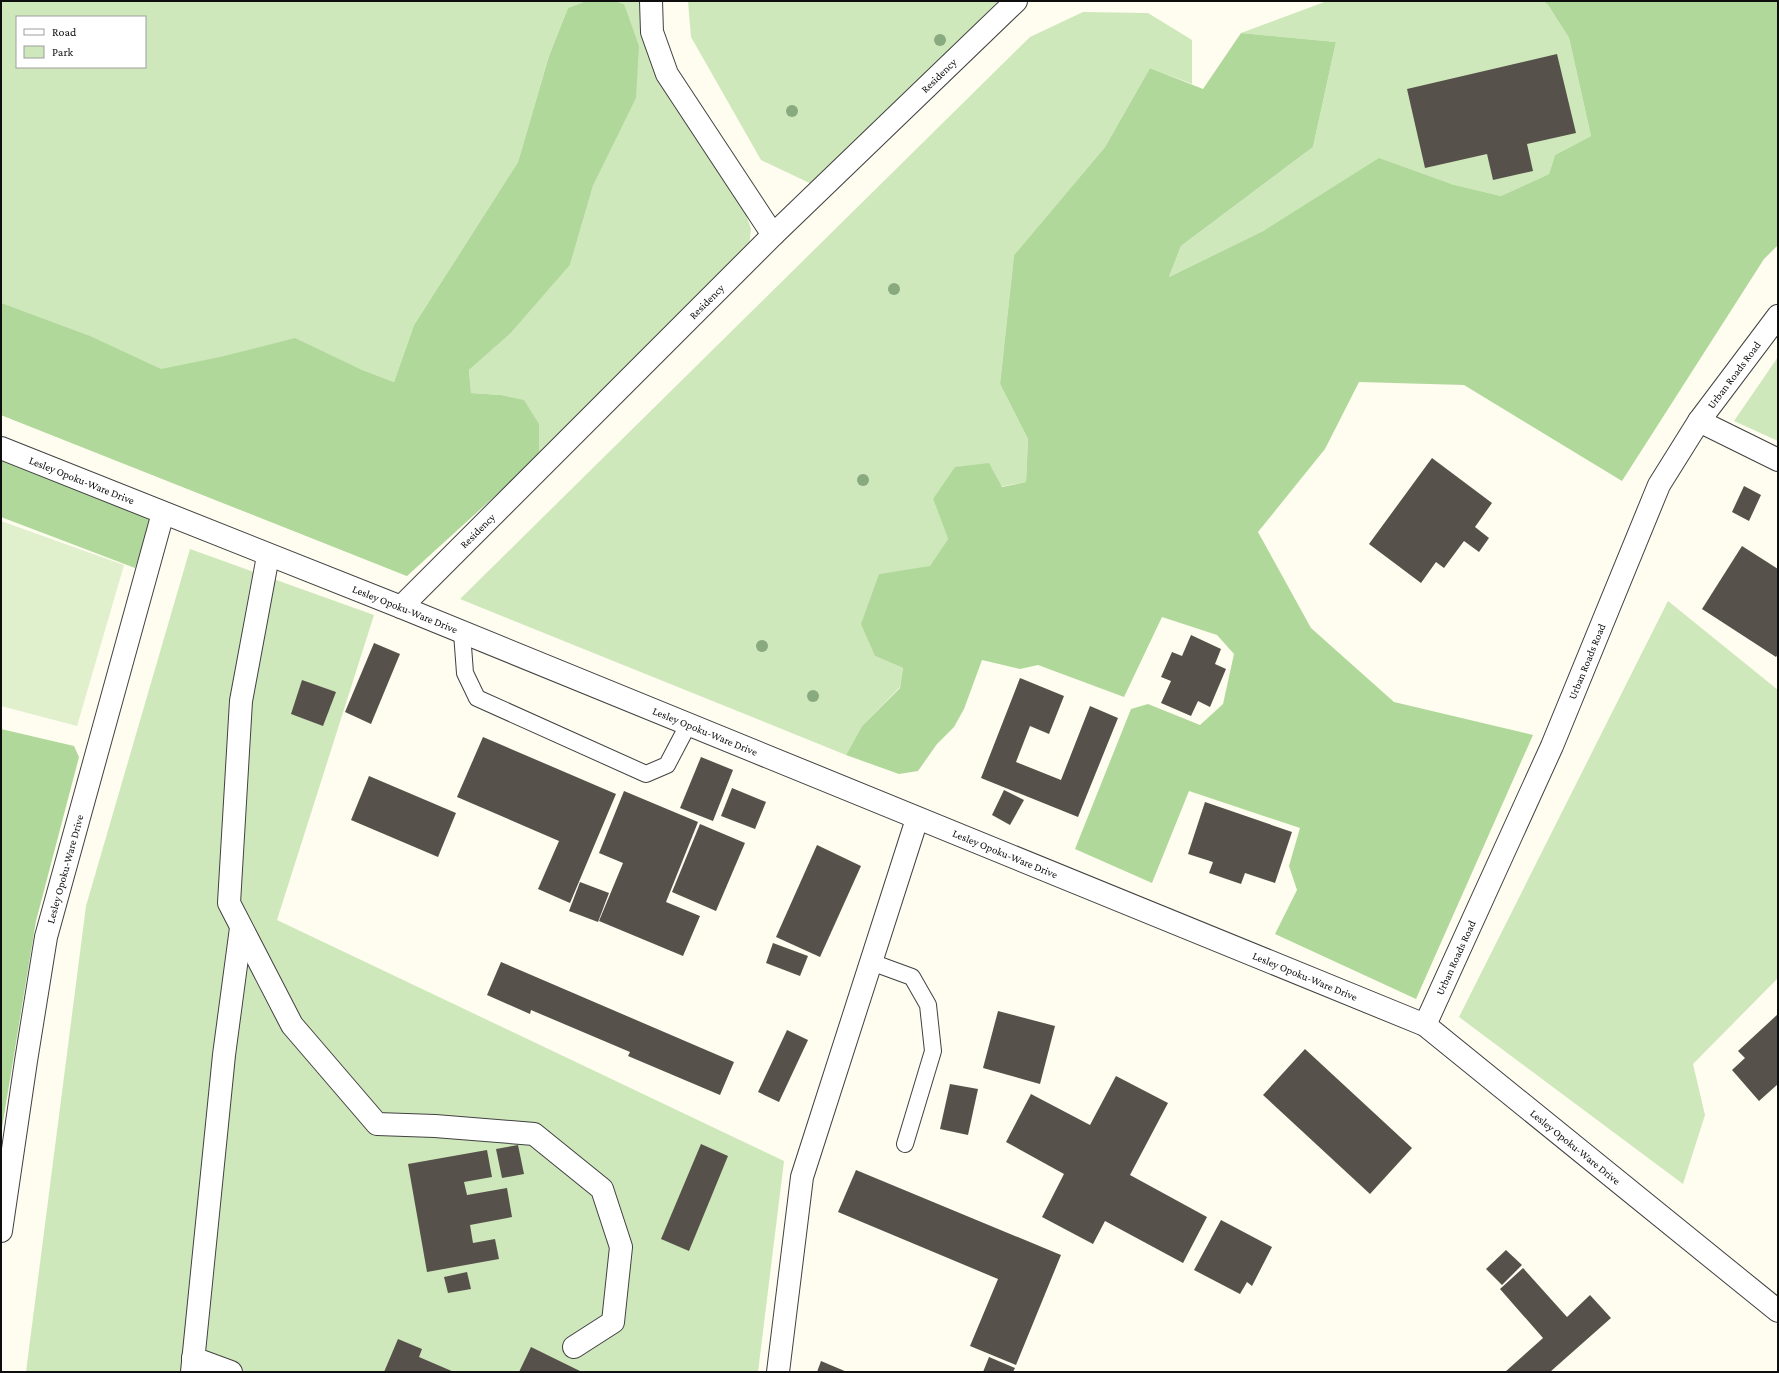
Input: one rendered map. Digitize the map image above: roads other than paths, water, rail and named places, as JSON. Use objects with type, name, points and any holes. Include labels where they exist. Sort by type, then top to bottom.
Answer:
[{"type":"street","points":[[651,1],[652,32],[667,74],[773,235]]},
{"type":"street","name":"Residency","points":[[401,607],[773,235],[1016,1]]},
{"type":"street","name":"Urban Roads Road","points":[[1425,1025],[1552,746],[1659,485],[1699,421],[1778,316]]},
{"type":"street","points":[[1699,421],[1778,460]]},
{"type":"street","name":"Lesley Opoku-Ware Drive","points":[[1,448],[268,556],[401,607],[917,819],[1425,1025],[1778,1310]]},
{"type":"street","name":"Lesley Opoku-Ware Drive","points":[[1,1231],[46,937],[163,513]]},
{"type":"street","points":[[268,556],[241,701],[229,903],[292,1025],[377,1124],[436,1126],[534,1134],[602,1189],[621,1247],[613,1322],[574,1347]]},
{"type":"street","points":[[778,1372],[802,1177],[917,819]]},
{"type":"street","points":[[231,1372],[193,1365],[224,1055],[242,928]]},
{"type":"lane","points":[[462,633],[464,673],[477,698],[646,774],[667,765],[688,725]]},
{"type":"lane","points":[[871,962],[912,977],[928,1005],[933,1051],[905,1144]]}]
